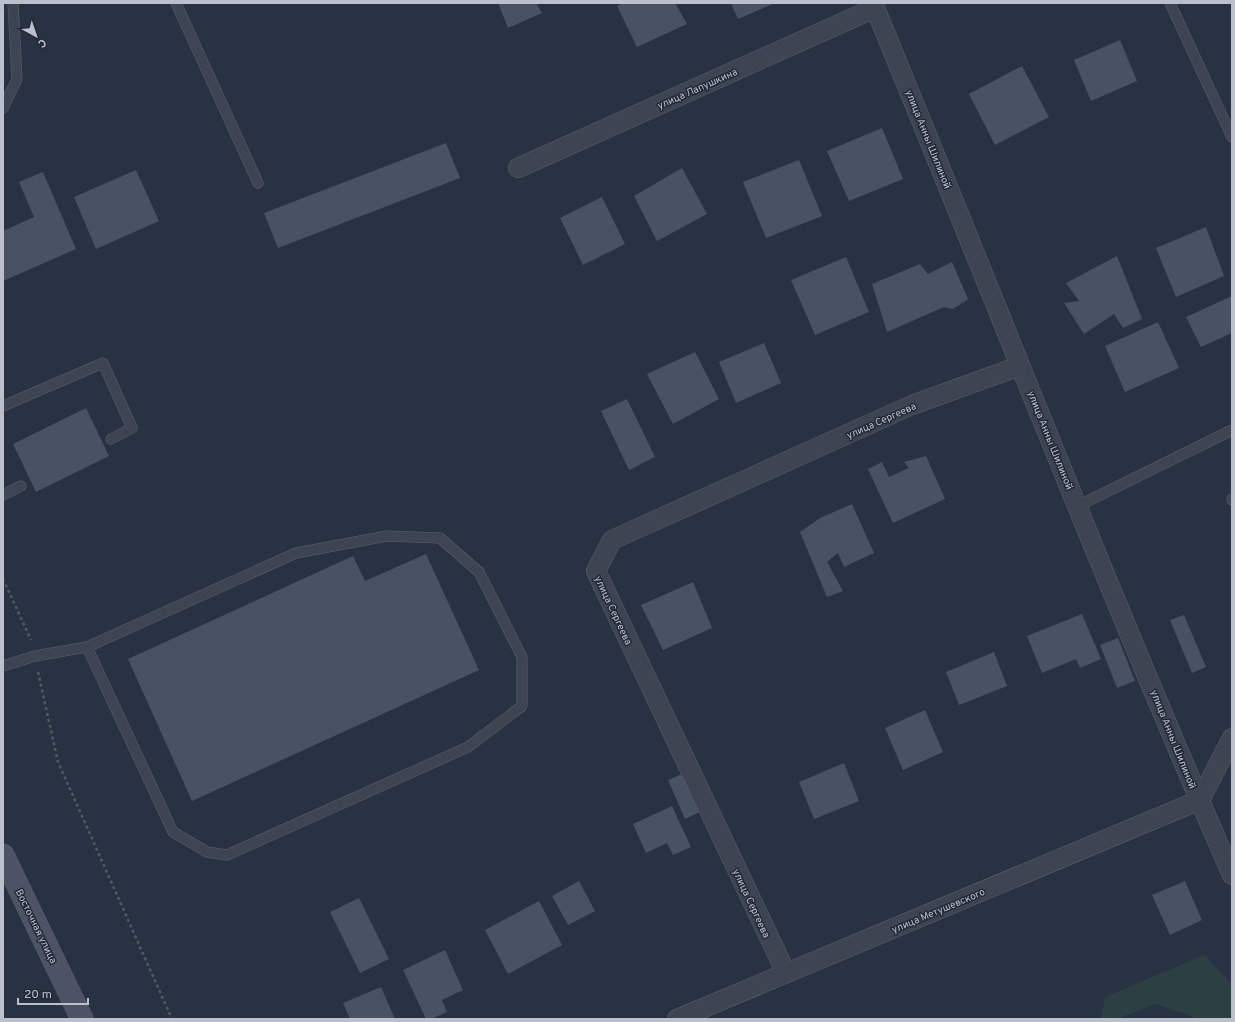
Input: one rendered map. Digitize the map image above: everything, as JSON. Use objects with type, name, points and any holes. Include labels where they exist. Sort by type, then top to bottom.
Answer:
[{"type":"street","name":"улица Лапушкина","points":[[518,168],[874,5]]},
{"type":"street","name":"улица Анны Шилиной","points":[[874,5],[1020,366],[1232,875]]},
{"type":"street","name":"улица Сергеева","points":[[786,974],[596,571],[612,540],[912,405],[1020,366]]},
{"type":"street","points":[[1200,800],[1232,738]]},
{"type":"street","name":"улица Метушевского","points":[[677,1019],[1200,800]]},
{"type":"street","name":"Восточная улица","points":[[3,855],[82,1019]]},
{"type":"lane","points":[[3,108],[17,79],[13,3]]},
{"type":"lane","points":[[176,3],[258,183]]},
{"type":"lane","points":[[1170,3],[1232,137]]},
{"type":"lane","points":[[3,406],[103,363],[132,428],[111,439]]},
{"type":"lane","points":[[1078,506],[1232,430]]},
{"type":"lane","points":[[3,495],[21,486]]},
{"type":"lane","points":[[3,666],[35,656],[87,647],[296,553],[387,536],[440,538],[479,572],[522,657],[522,706],[468,747],[228,855],[207,852],[172,832],[87,647]]},
{"type":"path","points":[[3,579],[32,641],[58,762],[172,1019]]},
{"type":"green space","points":[[1204,955],[1232,984],[1232,1019],[1195,1019],[1156,1004],[1116,1019],[1101,1019],[1105,997]]},
{"type":"building","points":[[498,3],[536,3],[542,13],[508,28]]},
{"type":"building","points":[[623,3],[675,3],[687,24],[637,47],[617,6]]},
{"type":"building","points":[[731,3],[775,3],[738,19]]},
{"type":"building","points":[[1120,40],[1137,81],[1091,101],[1074,60]]},
{"type":"building","points":[[1022,66],[1049,117],[995,145],[969,94]]},
{"type":"building","points":[[882,128],[903,179],[849,201],[827,151]]},
{"type":"building","points":[[446,143],[460,178],[278,248],[264,213]]},
{"type":"building","points":[[799,160],[822,216],[766,238],[743,182]]},
{"type":"building","points":[[682,168],[707,214],[657,241],[634,196]]},
{"type":"building","points":[[136,170],[159,221],[96,249],[74,197]]},
{"type":"building","points":[[43,172],[76,249],[3,281],[3,231],[34,217],[19,182]]},
{"type":"building","points":[[602,197],[625,244],[583,265],[560,218]]},
{"type":"building","points":[[1206,227],[1224,276],[1176,297],[1156,248]]},
{"type":"building","points":[[1117,256],[1142,319],[1123,328],[1114,314],[1084,334],[1064,303],[1079,301],[1066,283]]},
{"type":"building","points":[[846,257],[869,312],[815,335],[791,280]]},
{"type":"building","points":[[952,262],[968,299],[953,309],[944,307],[887,332],[872,284],[920,264],[928,274]]},
{"type":"building","points":[[1232,296],[1232,333],[1201,347],[1186,317]]},
{"type":"building","points":[[1158,322],[1179,368],[1125,392],[1105,346]]},
{"type":"building","points":[[764,343],[781,383],[736,403],[719,362]]},
{"type":"building","points":[[695,352],[719,399],[673,424],[647,374]]},
{"type":"building","points":[[627,399],[655,457],[629,470],[601,411]]},
{"type":"building","points":[[86,408],[109,456],[36,492],[13,444]]},
{"type":"building","points":[[926,456],[945,499],[893,523],[868,469],[882,462],[889,477],[909,468],[904,462]]},
{"type":"building","points":[[852,504],[874,553],[844,567],[838,553],[827,562],[843,591],[827,597],[800,532],[820,518]]},
{"type":"building","points":[[426,554],[479,670],[192,801],[128,659],[353,556],[365,581]]},
{"type":"building","points":[[693,582],[712,628],[663,650],[641,605]]},
{"type":"building","points":[[1082,614],[1101,659],[1080,668],[1076,659],[1042,673],[1027,636]]},
{"type":"building","points":[[1184,615],[1206,667],[1192,673],[1170,620]]},
{"type":"building","points":[[1118,638],[1135,681],[1117,688],[1100,645]]},
{"type":"building","points":[[994,652],[1007,686],[959,705],[946,672]]},
{"type":"building","points":[[925,710],[943,752],[903,770],[885,728]]},
{"type":"building","points":[[844,763],[859,801],[814,819],[799,782]]},
{"type":"building","points":[[687,772],[704,810],[685,819],[668,780]]},
{"type":"building","points":[[672,806],[691,847],[673,855],[667,843],[646,853],[633,824]]},
{"type":"building","points":[[579,881],[595,911],[568,925],[552,896]]},
{"type":"building","points":[[1185,881],[1202,920],[1170,935],[1152,895]]},
{"type":"building","points":[[359,898],[389,959],[360,973],[330,912]]},
{"type":"building","points":[[539,901],[562,945],[508,974],[485,930]]},
{"type":"building","points":[[445,950],[463,990],[442,1000],[447,1012],[431,1019],[426,1019],[403,970]]},
{"type":"building","points":[[381,987],[395,1019],[350,1019],[343,1003]]}]
